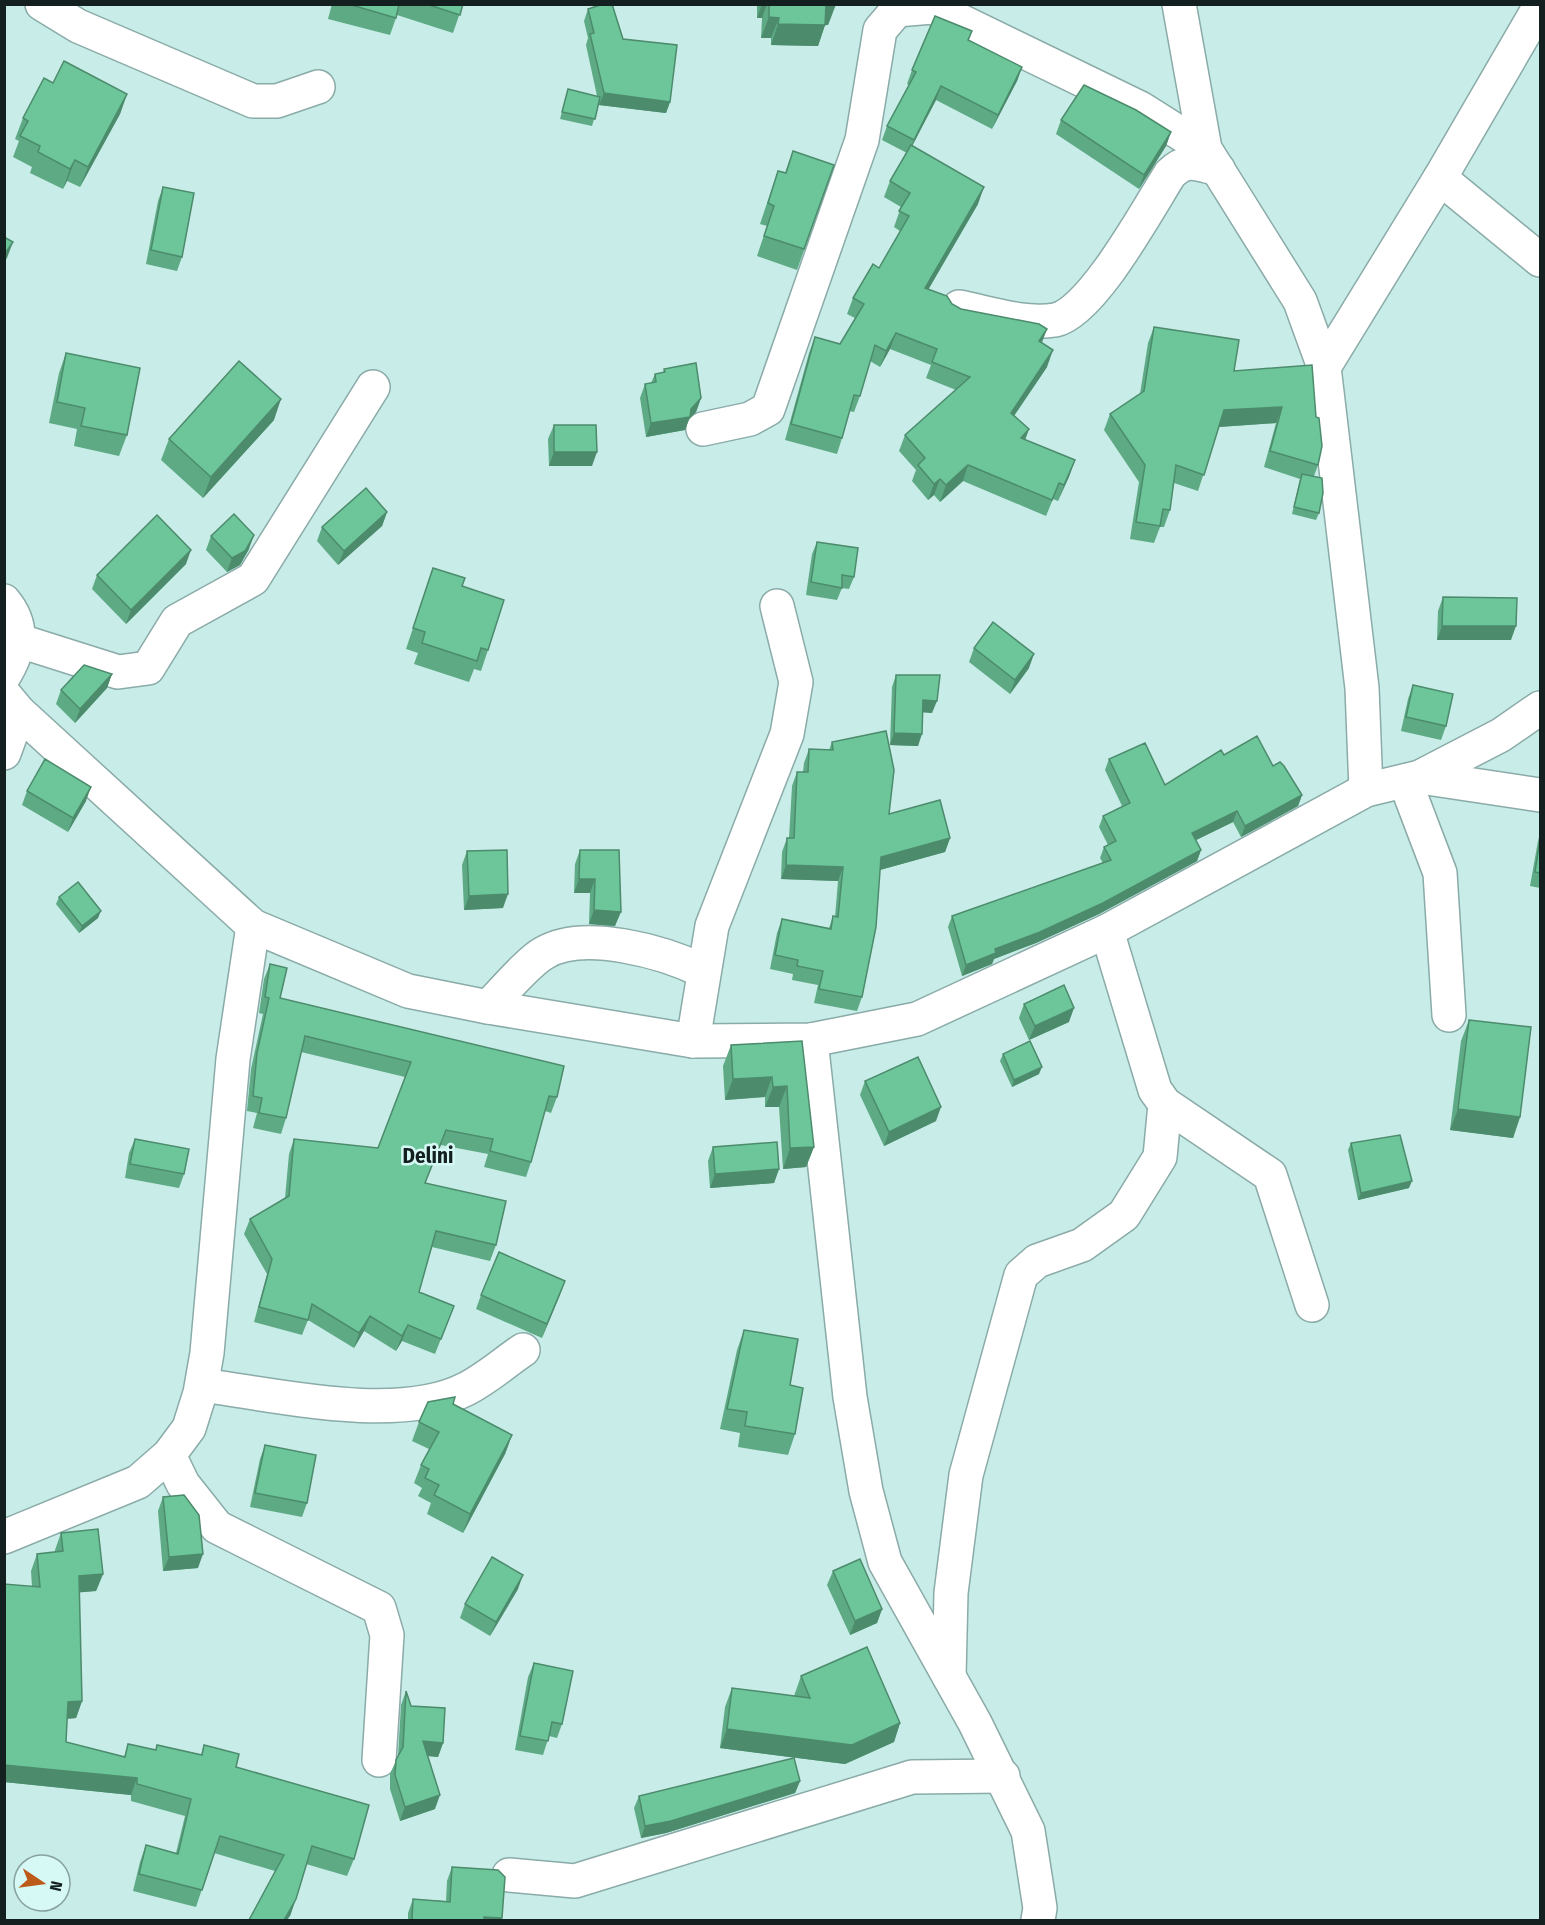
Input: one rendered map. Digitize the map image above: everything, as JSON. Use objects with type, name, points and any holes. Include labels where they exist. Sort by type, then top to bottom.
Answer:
[{"type":"street","points":[[42,4],[78,26],[253,101],[277,101],[318,87]]},
{"type":"street","points":[[1179,4],[1212,159],[1300,301],[1324,367],[1362,688],[1366,790]]},
{"type":"street","points":[[1324,367],[1440,178],[1540,6]]},
{"type":"street","points":[[703,429],[750,419],[768,409],[862,140],[879,30],[897,10],[932,7],[1140,108],[1212,159]]},
{"type":"street","points":[[959,307],[1030,320],[1056,320],[1074,309],[1097,287],[1170,174],[1180,164],[1212,159]]},
{"type":"street","points":[[1440,178],[1540,260]]},
{"type":"street","points":[[20,642],[118,672],[148,668],[177,621],[253,579],[373,387]]},
{"type":"street","points":[[4,601],[13,612],[20,642],[16,657],[4,676]]},
{"type":"street","points":[[693,1041],[712,926],[788,734],[796,682],[777,606]]},
{"type":"street","points":[[4,753],[12,703]]},
{"type":"street","points":[[12,703],[253,926],[408,991],[488,1007],[693,1041],[811,1040],[917,1019],[1107,931],[1366,790],[1413,779],[1501,735],[1540,708]]},
{"type":"street","points":[[1413,779],[1540,795]]},
{"type":"street","points":[[1413,779],[1440,873],[1449,1015]]},
{"type":"street","points":[[4,1538],[138,1482],[170,1455],[189,1428],[202,1385],[233,1059],[253,926]]},
{"type":"street","points":[[1107,931],[1155,1090],[1165,1104],[1270,1175],[1312,1305]]},
{"type":"street","points":[[488,1007],[544,953],[576,944],[630,946],[683,962],[703,971]]},
{"type":"street","points":[[811,1040],[850,1397],[866,1491],[885,1562],[1003,1776],[1028,1831],[1040,1908],[1038,1920]]},
{"type":"street","points":[[949,1677],[951,1593],[966,1475],[1021,1275],[1037,1261],[1082,1245],[1124,1215],[1160,1157],[1165,1104]]},
{"type":"street","points":[[202,1385],[369,1407],[425,1403],[465,1389],[523,1350]]},
{"type":"street","points":[[170,1455],[183,1484],[217,1527],[379,1608],[387,1635],[379,1760]]},
{"type":"street","points":[[509,1875],[575,1881],[912,1777],[1003,1776]]},
{"type":"building","points":[[348,4],[399,4],[396,18]]},
{"type":"building","points":[[426,4],[463,4],[460,15]]},
{"type":"building","points":[[603,4],[612,4],[623,39],[677,45],[670,102],[604,93],[590,34],[594,33],[588,9]]},
{"type":"building","points":[[769,4],[826,4],[825,25],[778,24],[779,18],[769,17]]},
{"type":"building","points":[[935,16],[972,31],[968,40],[1022,67],[998,115],[941,86],[914,140],[887,126],[916,72],[912,70]]},
{"type":"building","points":[[64,61],[127,94],[88,167],[75,160],[70,169],[38,152],[40,146],[20,136],[28,121],[23,118],[44,78],[53,83]]},
{"type":"building","points":[[1084,85],[1136,110],[1171,132],[1144,175],[1061,120]]},
{"type":"building","points":[[568,89],[600,97],[595,119],[562,112]]},
{"type":"building","points":[[911,145],[984,187],[925,288],[947,296],[952,304],[961,309],[1039,324],[1047,329],[1039,341],[1053,350],[1011,413],[1029,429],[1021,438],[1075,460],[1064,485],[1059,483],[1052,500],[968,465],[946,485],[940,479],[934,484],[918,465],[925,458],[905,435],[970,377],[932,362],[937,349],[896,333],[886,351],[875,345],[860,396],[854,395],[842,438],[791,424],[815,337],[840,344],[864,304],[853,298],[873,264],[879,268],[909,216],[899,211],[910,193],[890,181]]},
{"type":"building","points":[[793,151],[834,165],[804,249],[764,236],[774,206],[768,203],[778,171],[786,173]]},
{"type":"building","points":[[163,187],[194,193],[182,257],[151,250]]},
{"type":"building","points":[[4,237],[13,242],[4,255]]},
{"type":"building","points":[[1154,327],[1239,340],[1234,371],[1312,365],[1316,417],[1319,418],[1322,446],[1318,465],[1270,451],[1282,407],[1224,410],[1204,475],[1176,465],[1170,510],[1163,509],[1160,526],[1136,522],[1145,465],[1110,414],[1144,391]]},
{"type":"building","points":[[66,353],[140,368],[127,435],[81,426],[85,408],[57,402]]},
{"type":"building","points":[[239,361],[281,399],[211,477],[169,439]]},
{"type":"building","points":[[696,363],[701,398],[691,409],[690,417],[651,423],[645,384],[656,382],[655,374],[665,372],[664,369]]},
{"type":"building","points":[[554,425],[596,425],[597,452],[554,452]]},
{"type":"building","points":[[1302,474],[1322,478],[1323,493],[1319,513],[1294,507]]},
{"type":"building","points":[[366,488],[387,512],[344,551],[322,527]]},
{"type":"building","points":[[234,514],[254,535],[245,551],[232,558],[211,536]]},
{"type":"building","points":[[157,515],[191,550],[131,610],[97,575]]},
{"type":"building","points":[[817,542],[858,548],[854,577],[842,575],[842,588],[811,582]]},
{"type":"building","points":[[433,568],[465,578],[462,586],[504,600],[488,650],[481,648],[477,661],[422,643],[425,632],[413,628]]},
{"type":"building","points":[[1443,597],[1517,598],[1516,626],[1442,626]]},
{"type":"building","points":[[993,622],[1034,654],[1015,680],[974,648]]},
{"type":"building","points":[[84,665],[112,674],[80,709],[61,690]]},
{"type":"building","points":[[896,675],[940,675],[937,701],[923,700],[922,734],[894,733]]},
{"type":"building","points":[[1413,685],[1453,694],[1446,726],[1406,717]]},
{"type":"building","points":[[886,731],[894,770],[889,814],[940,800],[950,838],[881,857],[876,927],[862,997],[819,989],[823,971],[797,966],[798,960],[775,955],[782,919],[831,929],[833,916],[838,917],[843,867],[786,865],[787,838],[794,838],[797,772],[808,772],[809,749],[833,750],[832,742]]},
{"type":"building","points":[[1257,736],[1273,766],[1280,762],[1284,766],[1302,795],[1245,826],[1237,811],[1192,833],[1201,850],[1103,903],[1040,932],[995,949],[996,953],[966,965],[952,916],[1111,860],[1104,847],[1116,841],[1103,816],[1130,803],[1109,759],[1145,743],[1165,785],[1221,750],[1224,755]]},
{"type":"building","points":[[45,759],[91,787],[73,818],[27,791]]},
{"type":"building","points":[[1540,839],[1540,873],[1535,872]]},
{"type":"building","points":[[507,850],[508,894],[469,896],[467,851]]},
{"type":"building","points":[[580,850],[619,850],[621,912],[594,910],[595,879],[579,879]]},
{"type":"building","points":[[78,882],[101,911],[82,926],[59,897]]},
{"type":"building","points":[[270,964],[287,968],[280,998],[564,1066],[557,1097],[549,1096],[531,1162],[490,1151],[493,1139],[446,1130],[425,1183],[506,1201],[496,1245],[436,1231],[419,1292],[454,1306],[441,1339],[408,1325],[402,1336],[370,1316],[359,1333],[312,1304],[308,1320],[259,1307],[272,1259],[250,1219],[289,1196],[294,1139],[378,1148],[411,1062],[305,1036],[286,1118],[259,1113],[262,1098],[253,1096],[257,1053],[269,998],[265,997]]},
{"type":"building","points":[[1064,985],[1074,1008],[1035,1026],[1024,1004]]},
{"type":"building","points":[[1469,1020],[1531,1027],[1520,1117],[1458,1109]]},
{"type":"building","points":[[802,1041],[814,1147],[790,1148],[787,1086],[773,1087],[772,1077],[733,1079],[731,1045]]},
{"type":"building","points":[[1030,1041],[1042,1067],[1014,1080],[1003,1054]]},
{"type":"building","points":[[918,1057],[941,1107],[889,1132],[865,1081]]},
{"type":"building","points":[[1400,1135],[1412,1181],[1361,1193],[1351,1143]]},
{"type":"building","points":[[135,1139],[189,1149],[184,1174],[130,1164]]},
{"type":"building","points":[[777,1142],[779,1169],[715,1174],[713,1147]]},
{"type":"building","points":[[499,1252],[565,1281],[547,1324],[481,1295]]},
{"type":"building","points":[[744,1330],[798,1339],[790,1385],[803,1388],[795,1434],[745,1426],[747,1412],[727,1409]]},
{"type":"building","points":[[455,1397],[453,1404],[512,1435],[470,1514],[434,1495],[439,1485],[425,1478],[429,1469],[421,1465],[439,1432],[419,1422],[428,1402]]},
{"type":"building","points":[[265,1445],[316,1455],[307,1503],[255,1493]]},
{"type":"building","points":[[184,1495],[199,1515],[203,1554],[169,1557],[163,1497]]},
{"type":"building","points":[[98,1529],[103,1574],[79,1576],[82,1701],[68,1702],[66,1742],[125,1757],[128,1744],[156,1750],[157,1745],[202,1755],[204,1745],[239,1754],[236,1767],[369,1805],[354,1859],[312,1846],[296,1899],[284,1920],[249,1920],[284,1855],[220,1836],[202,1890],[139,1874],[146,1845],[178,1854],[191,1799],[137,1784],[137,1778],[4,1765],[4,1584],[40,1587],[37,1554],[63,1551],[61,1533]]},
{"type":"building","points":[[492,1557],[523,1575],[496,1622],[465,1604]]},
{"type":"building","points":[[860,1559],[882,1609],[855,1621],[833,1571]]},
{"type":"building","points":[[867,1647],[900,1723],[852,1745],[727,1729],[732,1688],[810,1698],[801,1676]]},
{"type":"building","points":[[534,1663],[573,1671],[562,1724],[552,1722],[548,1741],[520,1736]]},
{"type":"building","points":[[406,1691],[411,1706],[445,1708],[443,1743],[423,1741],[440,1795],[405,1807],[395,1775],[396,1760],[403,1747]]},
{"type":"building","points":[[794,1758],[800,1781],[671,1821],[645,1826],[639,1796]]},
{"type":"building","points":[[452,1867],[498,1870],[505,1877],[502,1918],[412,1920],[413,1899],[450,1902]]},
{"type":"district","name":"Delini","points":[[428,1156]]}]
